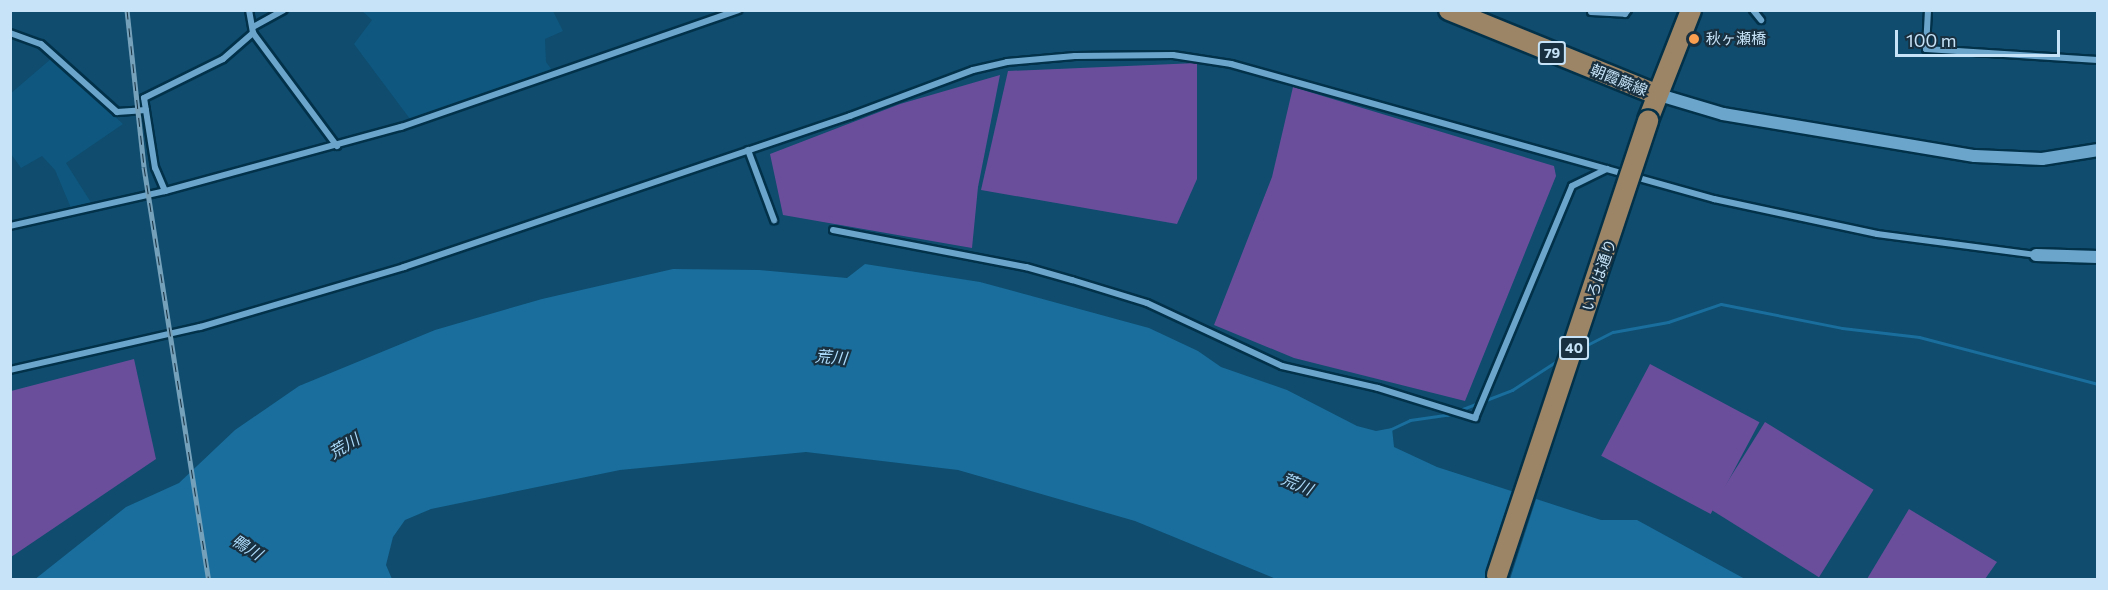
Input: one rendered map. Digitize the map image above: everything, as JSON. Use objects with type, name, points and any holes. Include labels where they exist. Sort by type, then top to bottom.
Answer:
[{"type":"main road","name":"朝霞蕨線","points":[[1449,10],[1656,94]]},
{"type":"main road","name":"いろは通り","points":[[1496,578],[1656,94],[1691,10]]},
{"type":"street","points":[[249,10],[253,30],[337,146]]},
{"type":"street","points":[[165,191],[155,168],[144,98],[223,59],[253,30],[284,10]]},
{"type":"street","points":[[10,226],[165,191],[337,146],[488,98],[738,10]]},
{"type":"street","points":[[1591,12],[1625,14],[1628,10]]},
{"type":"street","points":[[1753,10],[1761,20]]},
{"type":"street","points":[[1928,10],[1926,49],[2097,60]]},
{"type":"street","points":[[10,33],[41,44],[117,112],[146,110]]},
{"type":"street","points":[[10,370],[102,352],[243,315],[404,267],[993,65],[1076,56],[1143,54],[1200,58],[1273,74],[1606,169],[1825,224],[2036,255],[2097,258]]},
{"type":"street","points":[[1656,94],[1723,114],[1975,156],[2042,159],[2097,150]]},
{"type":"street","points":[[748,150],[774,220]]},
{"type":"street","points":[[833,230],[1038,270],[1148,303],[1282,366],[1378,388],[1475,418],[1572,186],[1606,169]]},
{"type":"shaded area","points":[[362,11],[553,11],[563,31],[545,39],[546,62],[552,70],[410,119],[354,44],[372,20]]},
{"type":"shaded area","points":[[52,58],[123,124],[66,163],[92,204],[71,208],[55,170],[42,156],[21,168],[11,154],[10,94]]},
{"type":"shaded area","points":[[1197,63],[1197,179],[1177,224],[981,190],[1008,71]]},
{"type":"shaded area","points":[[1000,75],[978,187],[972,248],[783,215],[770,154],[900,104]]},
{"type":"shaded area","points":[[1293,87],[1554,166],[1556,176],[1465,401],[1294,358],[1214,325],[1272,177]]},
{"type":"shaded area","points":[[134,359],[156,459],[11,557],[11,391]]},
{"type":"shaded area","points":[[1650,364],[1759,422],[1711,514],[1601,456]]},
{"type":"shaded area","points":[[1765,422],[1874,490],[1819,577],[1710,509]]},
{"type":"shaded area","points":[[1909,509],[1997,562],[1985,579],[1867,579]]},
{"type":"water","points":[[865,264],[980,282],[1149,328],[1198,351],[1221,367],[1287,390],[1357,426],[1376,431],[1392,428],[1394,447],[1437,467],[1601,520],[1637,520],[1745,579],[1276,579],[1135,521],[958,470],[806,452],[620,470],[431,509],[405,520],[393,537],[386,565],[392,579],[34,580],[126,507],[179,483],[235,430],[299,386],[435,330],[542,299],[673,269],[759,270],[847,278]]},
{"type":"pier","points":[[1518,490],[1537,496],[1510,580],[1489,579]]},
{"type":"waterway","points":[[1579,349],[1613,332],[1668,322],[1721,304],[1842,328],[1919,337],[2098,384]]},
{"type":"waterway","points":[[1391,429],[1410,420],[1447,415],[1512,390],[1560,359]]},
{"type":"railway","points":[[127,10],[144,167],[209,580]]},
{"type":"place","name":"秋ヶ瀬橋","points":[[1694,39]]},
{"type":"water label","name":"荒川","points":[[831,357]]},
{"type":"water label","name":"荒川","points":[[344,446]]},
{"type":"water label","name":"荒川","points":[[1297,484]]},
{"type":"water label","name":"鴨川","points":[[247,547]]}]
